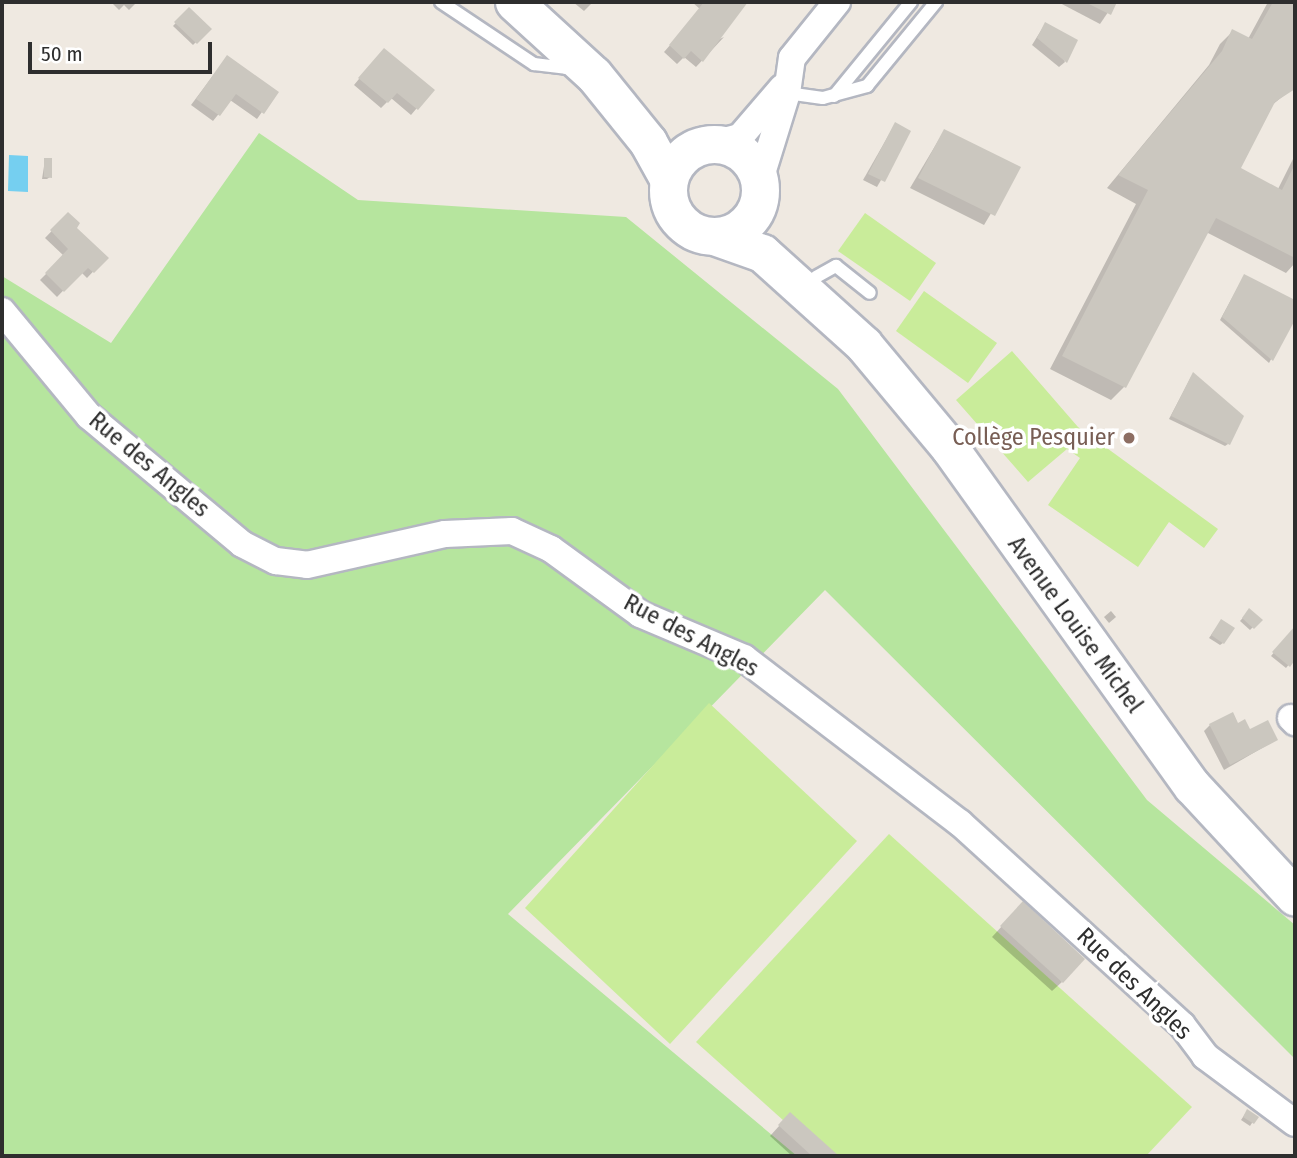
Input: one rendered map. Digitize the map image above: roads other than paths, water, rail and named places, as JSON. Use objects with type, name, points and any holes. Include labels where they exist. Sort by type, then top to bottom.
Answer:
[{"type":"street","points":[[514,2],[586,66],[663,125],[708,144],[744,154],[760,188]]},
{"type":"street","points":[[586,66],[648,142],[669,180],[674,213],[700,235],[717,237],[746,224],[760,188],[800,47],[837,2]]},
{"type":"street","points":[[669,180],[686,153],[740,136],[788,86]]},
{"type":"street","name":"Avenue Louise Michel","points":[[760,188],[778,234],[816,277],[864,345],[949,447],[1192,786],[1295,897]]},
{"type":"street","name":"Avenue Louise Michel","points":[[717,237],[762,253],[864,345]]},
{"type":"street","name":"Rue des Angles","points":[[2,311],[89,416],[242,544],[276,561],[307,565],[445,534],[512,531],[551,549],[640,614],[744,658],[960,823],[1182,1025],[1205,1056],[1295,1124]]},
{"type":"lane","points":[[441,2],[534,64],[566,68],[586,66]]},
{"type":"lane","points":[[834,96],[911,2]]},
{"type":"lane","points":[[788,86],[834,96],[867,86],[936,2]]},
{"type":"lane","points":[[816,277],[836,266],[870,293]]},
{"type":"water","points":[[9,155],[28,156],[28,192],[8,191]]},
{"type":"place","name":"Collège Pesquier","points":[[1129,438]]}]
